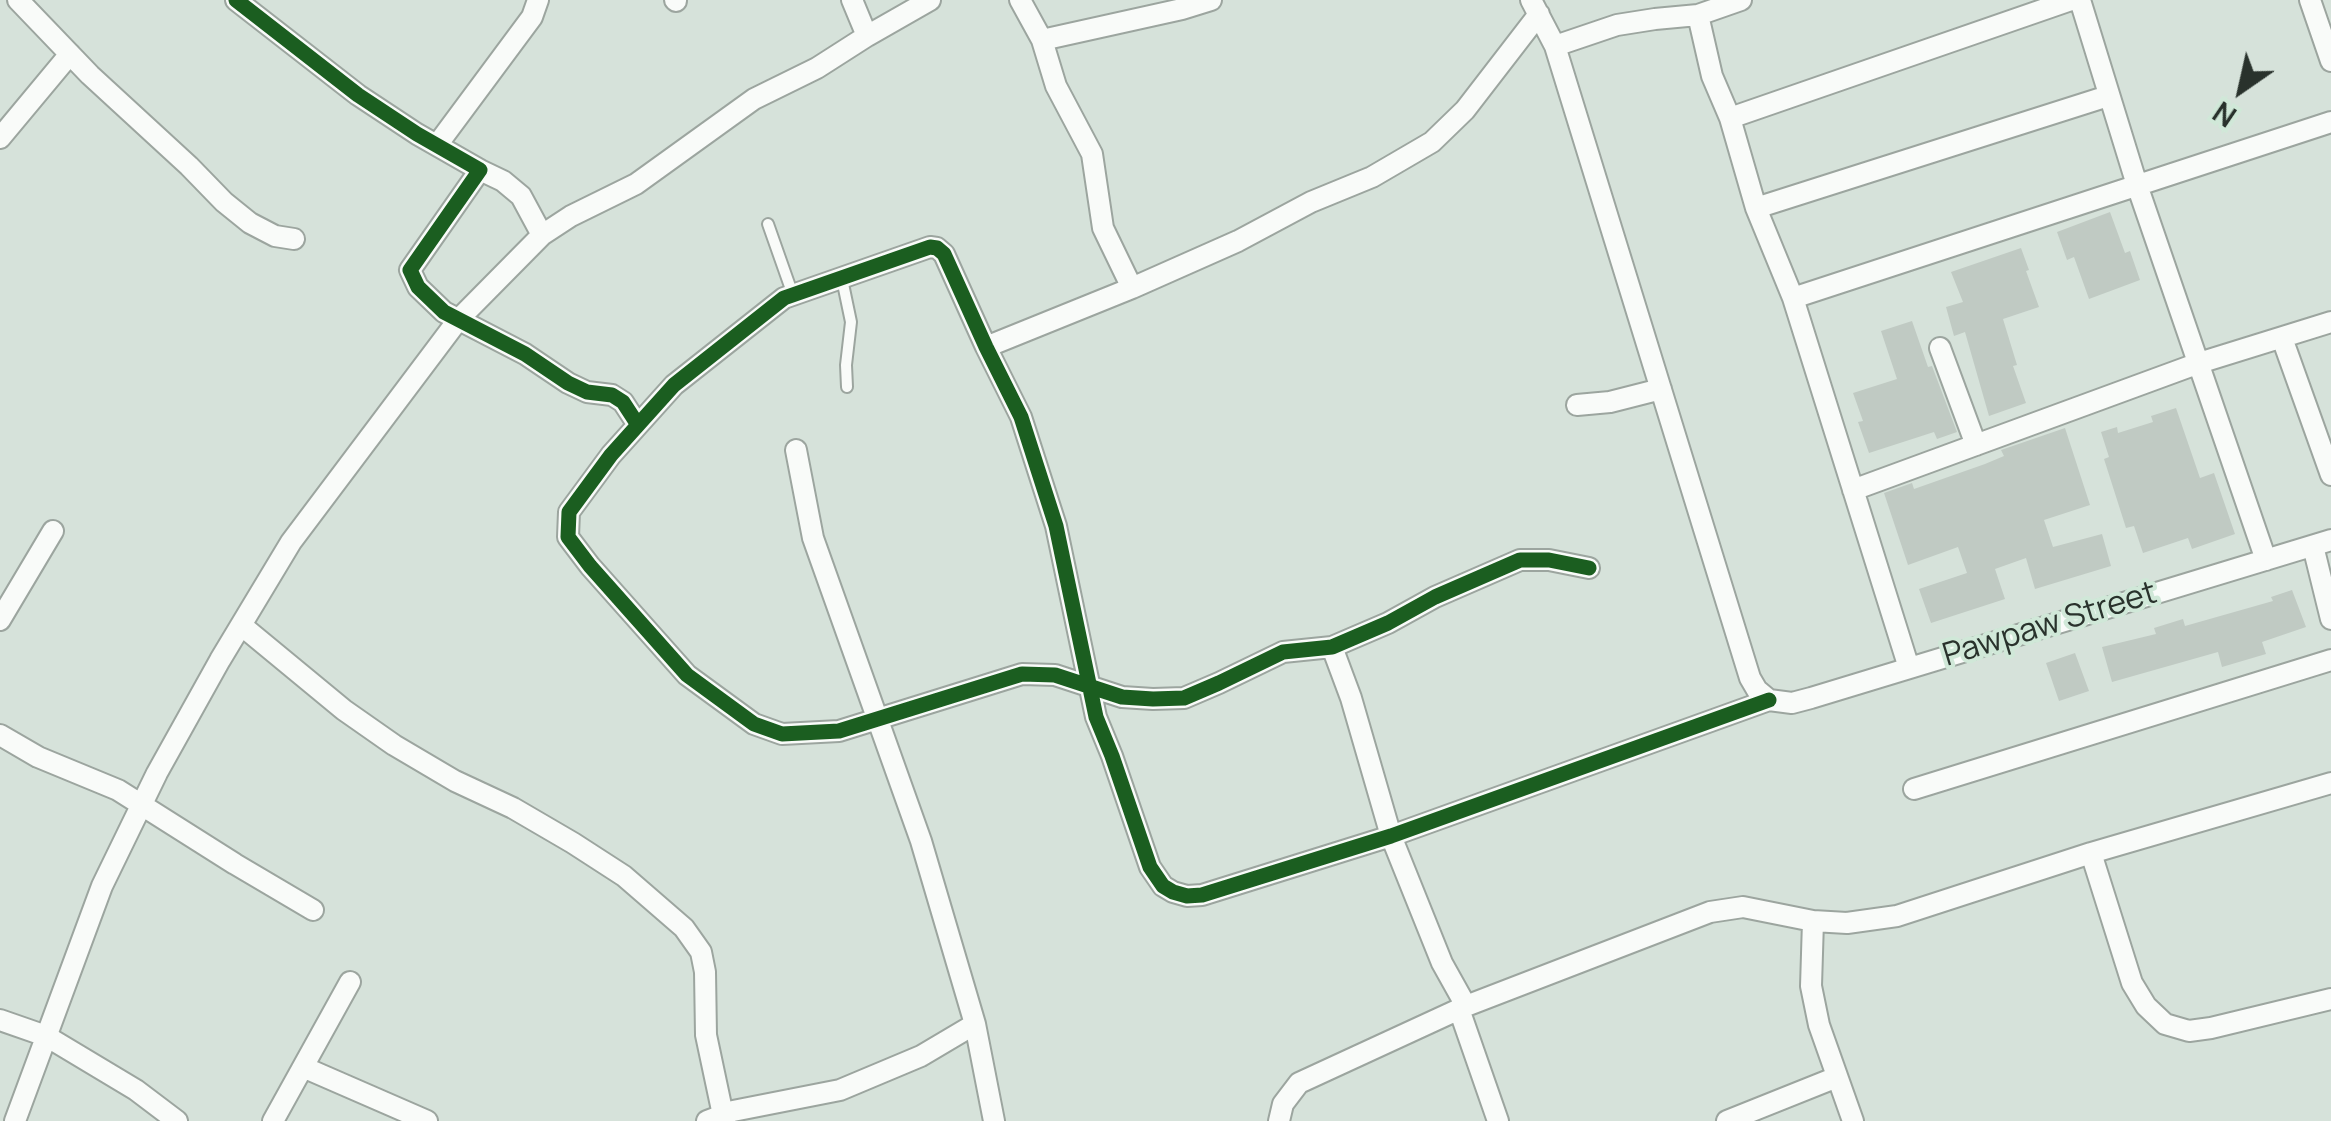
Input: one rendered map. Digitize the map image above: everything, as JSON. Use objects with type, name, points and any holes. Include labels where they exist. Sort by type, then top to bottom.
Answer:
[{"type":"street","points":[[18,0],[224,202],[262,230],[294,239]]},
{"type":"street","points":[[236,0],[358,96],[437,146],[503,181],[521,196],[542,235]]},
{"type":"street","points":[[437,146],[532,17],[538,0]]},
{"type":"street","points":[[852,0],[867,36]]},
{"type":"street","points":[[14,1121],[102,886],[141,803],[291,542],[458,320],[542,235],[636,184],[754,98],[817,68],[930,0]]},
{"type":"street","points":[[1020,0],[1042,40],[1056,86],[1092,154],[1103,228],[1132,288]]},
{"type":"street","points":[[1042,40],[1211,0]]},
{"type":"street","points":[[1555,46],[1617,25],[1698,15],[1742,0]]},
{"type":"street","points":[[1730,118],[2071,0]]},
{"type":"street","points":[[2080,0],[2137,185],[2266,560]]},
{"type":"street","points":[[2310,0],[2331,61]]},
{"type":"street","points":[[986,347],[1238,241],[1311,202],[1372,177],[1432,142],[1465,110],[1535,7],[1555,46],[1750,678],[1769,700]]},
{"type":"street","points":[[1698,15],[1712,76],[1730,118],[1756,208],[1793,298],[1909,668]]},
{"type":"street","points":[[0,138],[70,54]]},
{"type":"street","points":[[1756,208],[2108,96]]},
{"type":"street","points":[[1793,298],[2331,122]]},
{"type":"street","points":[[480,170],[410,270],[418,287],[444,312],[525,354],[568,383],[586,392],[612,395],[623,402],[638,425]]},
{"type":"street","points":[[1091,688],[1056,526],[1021,417],[944,254],[937,248],[930,247],[784,298],[674,384],[611,455],[568,512],[568,537],[687,674],[754,724],[782,734],[839,730],[1022,674],[1055,674],[1091,688],[1122,697],[1184,698],[1283,652],[1332,647],[1435,596],[1520,560],[1549,560],[1589,568]]},
{"type":"street","points":[[1853,490],[2200,363],[2331,322]]},
{"type":"street","points":[[2282,338],[2331,474]]},
{"type":"street","points":[[1940,348],[1976,444]]},
{"type":"street","points":[[1577,405],[1610,402],[1661,389]]},
{"type":"street","points":[[796,450],[814,538],[921,842],[974,1024],[994,1121]]},
{"type":"street","points":[[0,620],[53,531]]},
{"type":"street","points":[[2322,543],[2331,619]]},
{"type":"street","name":"Pawpaw Street","points":[[1091,688],[1096,717],[1150,868],[1162,886],[1173,892],[1202,895],[1392,836],[1769,700],[1792,704],[2322,543]]},
{"type":"street","points":[[241,625],[319,691],[381,736],[573,842],[624,876],[684,928],[701,952],[706,972],[706,1034],[715,1118],[840,1090],[921,1056],[974,1024]]},
{"type":"street","points":[[1332,647],[1392,836],[1462,1008],[1498,1121]]},
{"type":"street","points":[[1914,789],[2331,660]]},
{"type":"street","points":[[0,735],[38,758],[118,790],[313,910]]},
{"type":"street","points":[[1279,1121],[1283,1104],[1298,1083],[1462,1008],[1710,912],[1743,907],[1813,921],[1847,923],[1896,916],[2091,853],[2331,783]]},
{"type":"street","points":[[2091,853],[2132,984],[2146,1006],[2165,1024],[2189,1031],[2211,1028],[2331,999]]},
{"type":"street","points":[[1813,921],[1811,986],[1819,1025],[1853,1121]]},
{"type":"street","points":[[273,1121],[350,982]]},
{"type":"street","points":[[0,1020],[46,1036],[136,1090],[176,1121]]},
{"type":"street","points":[[303,1067],[427,1121]]},
{"type":"street","points":[[1728,1121],[1837,1077]]},
{"type":"lane","points":[[768,224],[793,295]]},
{"type":"lane","points":[[842,279],[851,322],[847,387]]},
{"type":"building","points":[[2110,212],[2140,280],[2089,299],[2074,257],[2067,260],[2057,232]]},
{"type":"building","points":[[2021,248],[2039,307],[2003,319],[2026,403],[1989,416],[1965,332],[1954,336],[1946,307],[1963,302],[1951,272]]},
{"type":"building","points":[[1912,321],[1957,432],[1937,439],[1934,432],[1869,453],[1853,393],[1897,379],[1881,331]]},
{"type":"building","points":[[2176,408],[2200,478],[2214,473],[2235,534],[2192,549],[2188,538],[2143,553],[2134,526],[2126,528],[2104,459],[2109,457],[2101,432],[2117,427],[2118,433],[2153,422],[2151,416]]},
{"type":"building","points":[[2065,428],[2090,505],[2044,520],[2053,547],[2102,534],[2111,566],[2035,589],[2026,558],[1995,569],[2005,599],[1931,623],[1919,589],[1967,573],[1958,547],[1908,565],[1884,493],[1912,483],[1914,489],[1985,464],[2004,456],[2001,450]]},
{"type":"building","points":[[2292,590],[2306,627],[2262,642],[2266,654],[2222,667],[2218,652],[2112,682],[2102,647],[2156,634],[2154,628],[2183,619],[2185,626],[2273,601],[2271,597]]},
{"type":"building","points":[[2075,653],[2089,691],[2059,701],[2046,663]]},
{"type":"cycle path","points":[[236,0],[358,95],[480,170],[410,270],[418,287],[444,312],[525,354],[568,383],[587,392],[612,395],[623,402],[638,425],[569,512],[568,537],[687,675],[754,724],[782,734],[839,731],[1022,674],[1055,675],[1122,697],[1184,698],[1283,652],[1332,647],[1520,560],[1549,560],[1589,568]]},
{"type":"cycle path","points":[[638,425],[674,385],[784,298],[930,247],[944,254],[1021,417],[1056,526],[1096,717],[1150,867],[1163,886],[1187,896],[1202,895],[1391,836],[1769,700]]}]
